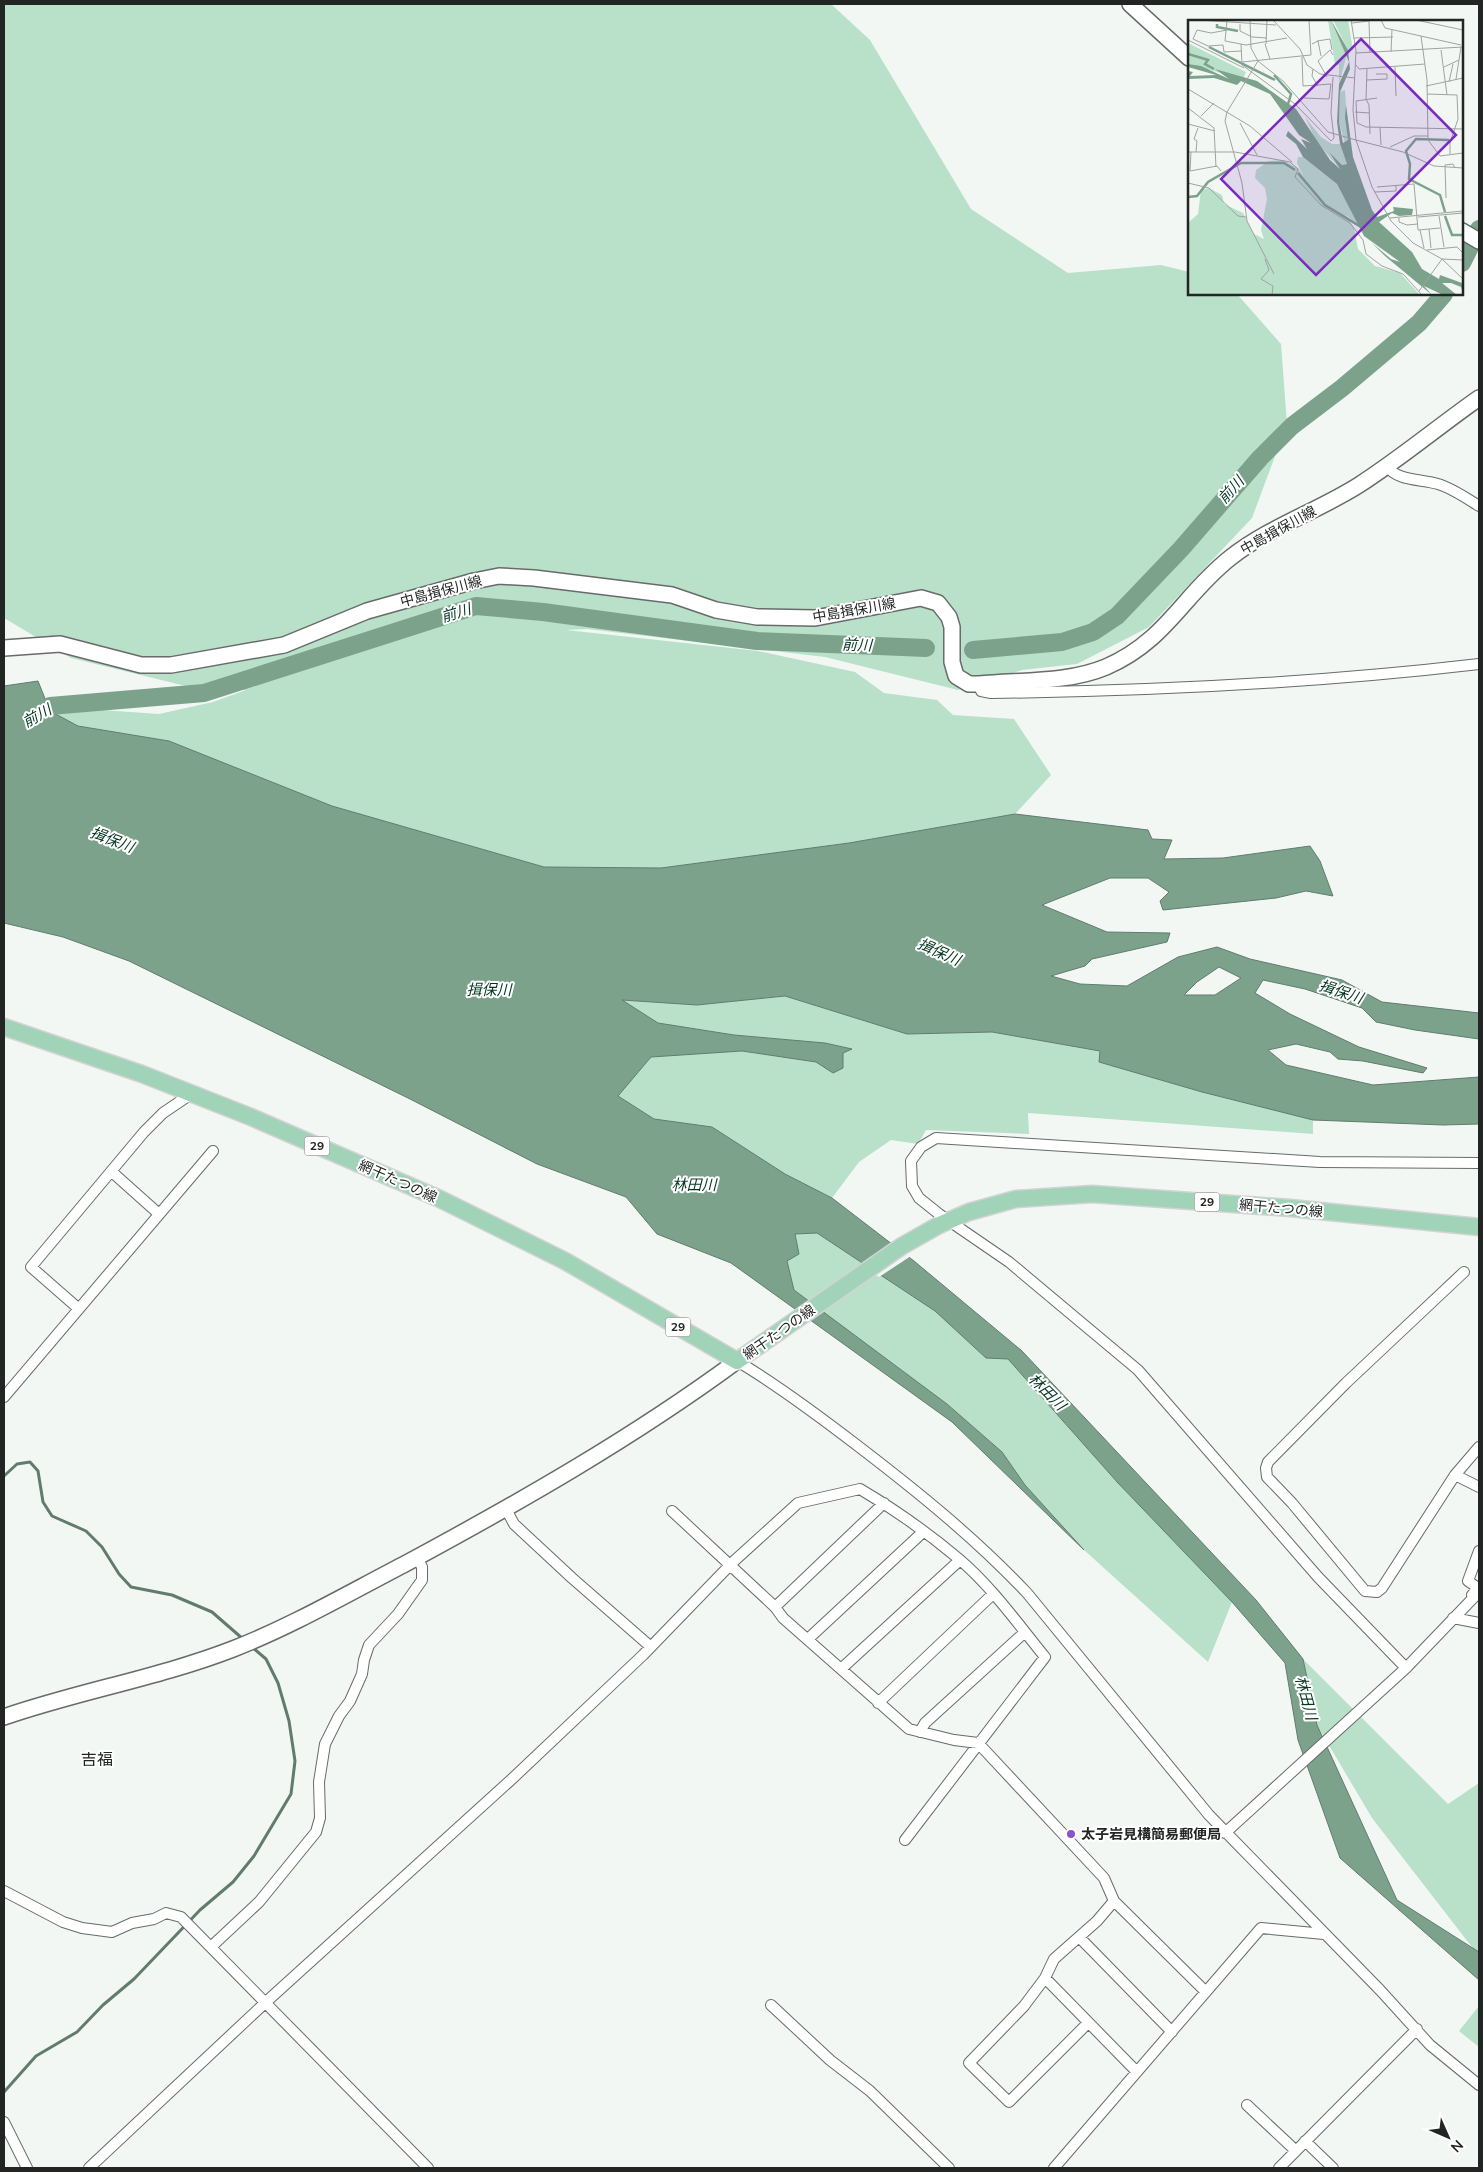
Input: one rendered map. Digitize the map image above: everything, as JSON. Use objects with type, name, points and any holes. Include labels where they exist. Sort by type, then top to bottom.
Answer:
[{"type":"main road","points":[[1130,4],[1188,57]]},
{"type":"main road","points":[[1463,232],[1479,241]]},
{"type":"main road","name":"中島揖保川線","points":[[4,648],[60,644],[141,665],[171,665],[284,645],[367,611],[474,581],[499,576],[534,578],[672,595],[716,610],[757,617],[815,618],[921,598],[938,603],[950,617],[952,627],[952,662],[956,676],[969,684],[1079,674],[1104,668],[1126,658],[1162,631],[1206,579],[1231,558],[1257,540],[1331,501],[1387,466],[1479,398]]},
{"type":"main road","name":"網干たつの線","points":[[4,1028],[68,1048],[191,1094],[318,1146],[449,1204],[565,1261],[741,1359],[874,1265],[944,1223],[969,1212],[1016,1199],[1092,1194],[1290,1208],[1479,1227]]},
{"type":"main road","points":[[4,1717],[45,1703],[184,1667],[277,1631],[506,1509],[618,1443],[741,1359]]},
{"type":"street","points":[[1387,466],[1390,471],[1398,475],[1439,484],[1479,506]]},
{"type":"street","points":[[979,684],[980,690],[991,693],[1201,687],[1355,677],[1479,664]]},
{"type":"street","points":[[78,1309],[31,1267],[162,1113],[191,1094]]},
{"type":"street","points":[[1406,1668],[1318,1577],[1138,1370],[1009,1262],[944,1223],[919,1198],[912,1186],[911,1161],[921,1147],[936,1138],[1290,1161],[1479,1164]]},
{"type":"street","points":[[4,1398],[212,1151]]},
{"type":"street","points":[[112,1172],[159,1214]]},
{"type":"street","points":[[1464,1272],[1346,1384],[1268,1462],[1266,1468],[1267,1477],[1365,1590],[1377,1592],[1382,1588],[1454,1475],[1479,1447]]},
{"type":"street","points":[[741,1359],[935,1505],[996,1560],[1027,1593],[1209,1816],[1417,2029],[1430,2045],[1479,2086]]},
{"type":"street","points":[[1454,1475],[1479,1486]]},
{"type":"street","points":[[89,2168],[266,2002],[513,1778],[651,1647],[730,1566],[798,1503],[860,1489],[884,1503],[960,1560],[993,1594],[1045,1657],[905,1840]]},
{"type":"street","points":[[775,1607],[884,1503]]},
{"type":"street","points":[[506,1509],[514,1524],[651,1647]]},
{"type":"street","points":[[672,1511],[775,1607],[784,1618],[910,1730],[978,1744],[1104,1878],[1114,1901],[1206,1992]]},
{"type":"street","points":[[808,1639],[923,1532]]},
{"type":"street","points":[[1225,1833],[1406,1668],[1454,1616],[1478,1588],[1468,1581],[1479,1550]]},
{"type":"street","points":[[212,1946],[258,1902],[316,1832],[320,1818],[319,1782],[325,1744],[339,1716],[350,1701],[362,1674],[369,1645],[398,1614],[422,1580],[422,1567],[417,1557]]},
{"type":"street","points":[[841,1669],[960,1560]]},
{"type":"street","points":[[1454,1616],[1479,1592]]},
{"type":"street","points":[[878,1703],[993,1594]]},
{"type":"street","points":[[1454,1616],[1479,1623]]},
{"type":"street","points":[[920,1732],[925,1723],[1025,1632]]},
{"type":"street","points":[[4,1892],[63,1922],[82,1928],[112,1932],[132,1923],[154,1919],[166,1912],[181,1917],[212,1946],[428,2168]]},
{"type":"street","points":[[1088,2023],[1009,2102],[969,2064],[1024,2006],[1045,1978],[1054,1959],[1079,1937],[1114,1901]]},
{"type":"street","points":[[1054,2168],[1261,1928],[1324,1934]]},
{"type":"street","points":[[1079,1937],[1172,2032]]},
{"type":"street","points":[[1045,1978],[1137,2072]]},
{"type":"street","points":[[771,2005],[830,2060],[870,2091],[950,2168]]},
{"type":"street","points":[[1279,2168],[1417,2029]]},
{"type":"street","points":[[1247,2105],[1295,2150]]},
{"type":"street","points":[[4,2122],[27,2168]]},
{"type":"street","points":[[1305,2141],[1333,2168]]},
{"type":"shaded area","points":[[4,4],[831,4],[870,40],[971,209],[1068,273],[1161,265],[1188,272],[1188,295],[1238,295],[1281,344],[1287,424],[1252,518],[1149,627],[1077,664],[1022,670],[958,690],[825,657],[587,629],[566,630],[758,651],[855,672],[884,693],[937,700],[953,715],[1014,719],[1051,775],[1015,814],[849,843],[661,868],[544,867],[332,806],[169,741],[78,726],[50,711],[52,701],[66,700],[102,710],[159,714],[213,702],[246,690],[202,690],[71,658],[4,618]]},
{"type":"shaded area","points":[[785,996],[907,1034],[992,1032],[1100,1051],[1100,1062],[1202,1092],[1313,1120],[1313,1134],[1028,1113],[1029,1134],[926,1130],[918,1144],[891,1140],[859,1162],[832,1198],[785,1174],[712,1127],[654,1119],[617,1096],[651,1057],[742,1051],[816,1062],[833,1073],[843,1053],[851,1049],[825,1043],[734,1035],[658,1023],[621,1000],[697,1005]]},
{"type":"shaded area","points":[[817,1233],[935,1311],[986,1358],[1008,1359],[1118,1483],[1232,1602],[1208,1662],[1084,1550],[1025,1485],[1002,1452],[947,1404],[794,1290],[787,1261],[799,1254],[795,1234]]},
{"type":"shaded area","points":[[1303,1659],[1448,1804],[1479,1783],[1479,1952],[1475,1951],[1372,1818],[1317,1725]]},
{"type":"shaded area","points":[[1479,2006],[1479,2047],[1459,2031]]},
{"type":"water","name":"揖保川","points":[[38,681],[50,711],[78,726],[169,741],[332,806],[544,867],[661,868],[849,843],[1015,814],[1148,830],[1152,839],[1172,840],[1164,859],[1223,858],[1310,846],[1320,861],[1333,896],[1306,891],[1276,898],[1163,910],[1160,901],[1169,892],[1148,878],[1110,878],[1042,905],[1107,932],[1170,933],[1167,942],[1092,959],[1085,966],[1051,976],[1080,984],[1127,986],[1178,957],[1217,947],[1250,959],[1342,980],[1382,1002],[1479,1013],[1479,1039],[1415,1030],[1376,1022],[1362,1008],[1305,989],[1263,980],[1255,993],[1290,1014],[1359,1047],[1427,1068],[1423,1073],[1363,1061],[1338,1059],[1330,1052],[1296,1044],[1268,1050],[1286,1065],[1373,1085],[1479,1077],[1479,1124],[1443,1125],[1313,1120],[1202,1092],[1099,1062],[1100,1051],[992,1032],[907,1034],[785,996],[697,1005],[622,1000],[658,1023],[734,1035],[825,1043],[852,1049],[843,1053],[843,1068],[833,1073],[816,1062],[742,1051],[651,1057],[618,1096],[654,1119],[712,1127],[785,1174],[832,1198],[914,1261],[1022,1351],[1256,1600],[1303,1659],[1317,1725],[1397,1900],[1479,1952],[1479,1980],[1340,1858],[1298,1740],[1285,1663],[1232,1602],[1118,1483],[1008,1359],[986,1358],[935,1311],[817,1233],[795,1234],[799,1254],[787,1261],[794,1290],[947,1404],[1002,1452],[1025,1485],[1084,1550],[952,1422],[731,1263],[657,1234],[626,1197],[537,1164],[410,1099],[129,961],[63,937],[4,923],[4,686]],"holes":[[[1219,967],[1241,978],[1215,995],[1184,995],[1197,982]]]},
{"type":"pier","points":[[897,1245],[911,1256],[879,1277],[864,1267]]},
{"type":"waterway","name":"前川","points":[[1463,261],[1479,229]]},
{"type":"waterway","name":"前川","points":[[973,650],[1062,642],[1093,632],[1117,616],[1181,549],[1260,458],[1292,426],[1342,388],[1419,323],[1443,295]]},
{"type":"waterway","name":"前川","points":[[4,736],[50,706],[204,693],[476,606],[543,612],[757,641],[926,648]]},
{"type":"waterway","points":[[4,1476],[17,1464],[30,1462],[38,1471],[43,1502],[52,1516],[86,1531],[102,1547],[119,1574],[131,1587],[172,1595],[212,1612],[243,1639]]},
{"type":"waterway","points":[[4,2092],[36,2056],[77,2032],[103,2005],[134,1979],[200,1910],[233,1882],[254,1856],[291,1794],[295,1761],[289,1721],[278,1683],[266,1659],[252,1647]]},
{"type":"place","name":"太子岩見構簡易郵便局","points":[[1071,1834]]},
{"type":"district","name":"吉福","points":[[97,1759]]},
{"type":"water label","name":"林田川","points":[[694,1185]]},
{"type":"water label","name":"林田川","points":[[1047,1392]]},
{"type":"water label","name":"林田川","points":[[1306,1698]]}]
